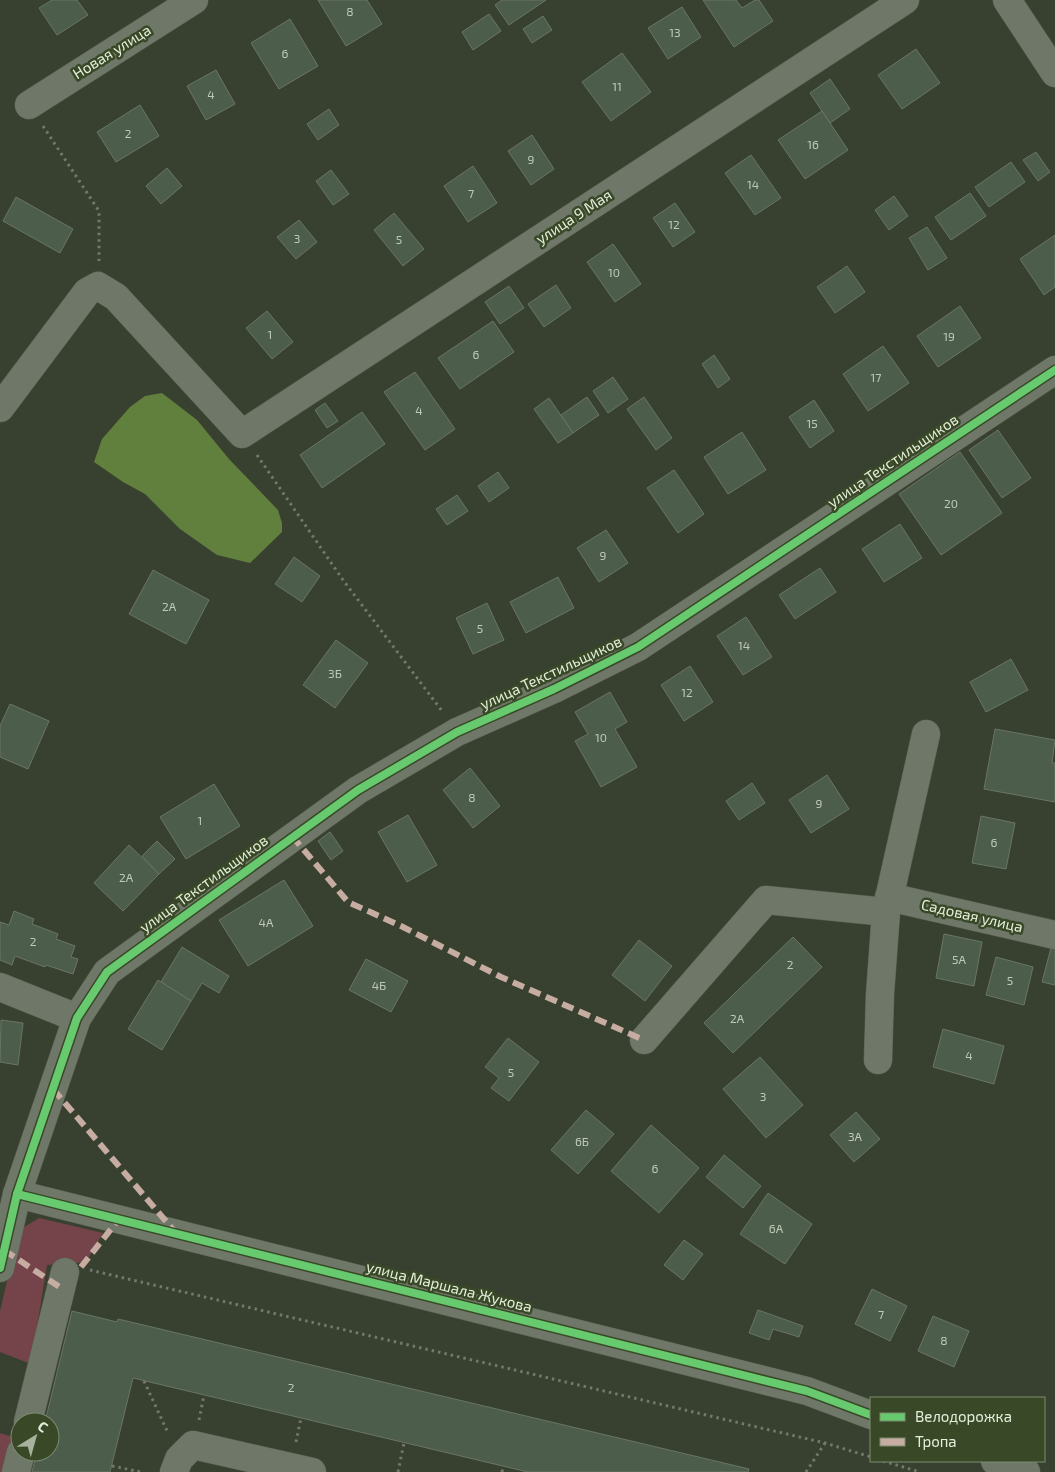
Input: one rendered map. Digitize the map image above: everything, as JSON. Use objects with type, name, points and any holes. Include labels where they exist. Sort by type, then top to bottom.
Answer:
[{"type":"street","name":"Новая улица","points":[[29,105],[194,0]]},
{"type":"street","name":"улица 9 Мая","points":[[242,434],[905,0]]},
{"type":"street","points":[[1007,0],[1055,73]]},
{"type":"street","points":[[0,408],[87,292],[98,286],[116,296],[242,434]]},
{"type":"street","name":"улица Текстильщиков","points":[[0,1268],[3,1237],[77,1018],[107,972],[358,790],[457,732],[554,689],[638,647],[1055,370]]},
{"type":"street","points":[[878,1060],[880,994],[888,905],[926,734]]},
{"type":"street","name":"Садовая улица","points":[[644,1040],[766,900],[888,905],[1055,935]]},
{"type":"street","points":[[0,987],[77,1018]]},
{"type":"street","name":"улица Маршала Жукова","points":[[17,1194],[798,1389],[870,1415]]},
{"type":"street","points":[[30,1412],[65,1272]]},
{"type":"street","points":[[177,1465],[193,1444],[305,1471]]},
{"type":"street","points":[[998,1462],[1026,1472]]},
{"type":"path","points":[[29,105],[99,212],[98,286]]},
{"type":"path","points":[[242,434],[343,580],[457,732]]},
{"type":"path","points":[[65,1272],[81,1268],[825,1443],[870,1457]]},
{"type":"path","points":[[144,1381],[177,1465]]},
{"type":"path","points":[[398,1472],[404,1443]]},
{"type":"path","points":[[806,1472],[825,1443]]},
{"type":"path","points":[[886,1462],[920,1472]]},
{"type":"path","points":[[112,1466],[141,1472]]},
{"type":"path","points":[[502,1472],[503,1466]]},
{"type":"shaded area","points":[[162,393],[197,420],[229,459],[278,510],[282,523],[282,532],[250,563],[217,555],[180,529],[145,494],[123,482],[94,462],[102,439],[130,407],[145,396]]},
{"type":"shaded area","points":[[39,1218],[103,1233],[86,1262],[47,1265],[31,1364],[0,1352],[0,1311],[21,1229]]},
{"type":"shaded area","points":[[0,1433],[10,1436],[10,1446],[4,1472],[0,1472]]},
{"type":"building","points":[[52,0],[77,0],[88,15],[57,35],[39,8]]},
{"type":"building","points":[[318,0],[367,0],[382,24],[346,46]]},
{"type":"building","points":[[502,0],[546,0],[509,25],[495,5]]},
{"type":"building","points":[[703,0],[736,0],[742,8],[755,0],[759,0],[773,21],[734,47]]},
{"type":"building","points":[[682,7],[701,37],[668,59],[648,28]]},
{"type":"building","points":[[489,14],[501,31],[473,50],[462,32]]},
{"type":"building","points":[[543,16],[552,30],[532,43],[523,29]]},
{"type":"building","points":[[290,19],[318,66],[279,89],[251,43]]},
{"type":"building","points":[[916,49],[940,83],[902,109],[878,75]]},
{"type":"building","points":[[622,53],[651,92],[611,121],[582,82]]},
{"type":"building","points":[[216,70],[235,104],[206,120],[187,86]]},
{"type":"building","points":[[830,79],[850,109],[830,123],[810,93]]},
{"type":"building","points":[[140,105],[159,136],[116,162],[97,132]]},
{"type":"building","points":[[329,109],[339,125],[318,140],[307,124]]},
{"type":"building","points":[[822,111],[848,150],[805,179],[778,140]]},
{"type":"building","points":[[532,135],[554,169],[531,185],[508,151]]},
{"type":"building","points":[[1036,152],[1050,172],[1038,181],[1023,160]]},
{"type":"building","points":[[751,155],[781,198],[755,215],[725,173]]},
{"type":"building","points":[[1011,162],[1025,182],[989,207],[975,187]]},
{"type":"building","points":[[473,166],[497,203],[468,222],[444,186]]},
{"type":"building","points":[[167,168],[182,186],[161,204],[146,186]]},
{"type":"building","points":[[331,170],[349,194],[333,205],[316,181]]},
{"type":"building","points":[[970,193],[986,216],[951,240],[935,217]]},
{"type":"building","points":[[894,196],[908,216],[889,230],[875,210]]},
{"type":"building","points":[[16,197],[73,229],[60,253],[3,221]]},
{"type":"building","points":[[675,203],[695,232],[673,247],[653,218]]},
{"type":"building","points":[[394,213],[424,249],[403,266],[374,230]]},
{"type":"building","points":[[299,220],[317,242],[296,259],[277,237]]},
{"type":"building","points":[[927,227],[947,258],[928,270],[909,238]]},
{"type":"building","points":[[1055,235],[1055,287],[1044,295],[1020,259]]},
{"type":"building","points":[[613,244],[641,284],[615,302],[587,262]]},
{"type":"building","points":[[847,266],[865,292],[835,313],[817,287]]},
{"type":"building","points":[[556,285],[571,308],[544,327],[528,304]]},
{"type":"building","points":[[509,286],[524,308],[500,324],[485,302]]},
{"type":"building","points":[[960,306],[981,338],[938,367],[917,336]]},
{"type":"building","points":[[267,311],[293,342],[272,359],[246,328]]},
{"type":"building","points":[[493,321],[514,352],[460,389],[438,358]]},
{"type":"building","points":[[883,346],[909,383],[868,411],[843,374]]},
{"type":"building","points":[[714,355],[730,379],[718,388],[702,364]]},
{"type":"building","points":[[415,372],[455,429],[425,450],[384,392]]},
{"type":"building","points":[[613,377],[628,399],[608,413],[593,391]]},
{"type":"building","points":[[587,397],[599,415],[573,433],[561,415]]},
{"type":"building","points":[[644,397],[672,438],[656,450],[627,409]]},
{"type":"building","points":[[549,398],[573,433],[558,443],[534,409]]},
{"type":"building","points":[[814,400],[834,431],[810,448],[789,417]]},
{"type":"building","points":[[325,403],[338,421],[327,428],[315,410]]},
{"type":"building","points":[[362,412],[385,444],[322,488],[300,455]]},
{"type":"building","points":[[998,430],[1031,478],[1002,498],[969,450]]},
{"type":"building","points":[[742,432],[766,470],[728,494],[704,457]]},
{"type":"building","points":[[960,452],[1002,513],[941,555],[899,494]]},
{"type":"building","points":[[674,470],[704,514],[678,533],[647,488]]},
{"type":"building","points":[[498,472],[509,488],[489,502],[478,486]]},
{"type":"building","points":[[457,495],[468,511],[447,525],[436,509]]},
{"type":"building","points":[[900,524],[922,558],[884,582],[862,549]]},
{"type":"building","points":[[606,530],[628,563],[599,582],[577,548]]},
{"type":"building","points":[[294,557],[320,576],[302,602],[275,584]]},
{"type":"building","points":[[820,568],[836,592],[795,619],[779,595]]},
{"type":"building","points":[[153,570],[209,600],[186,644],[129,614]]},
{"type":"building","points":[[558,577],[574,608],[526,633],[510,602]]},
{"type":"building","points":[[487,603],[504,640],[473,654],[456,618]]},
{"type":"building","points":[[746,617],[772,657],[743,675],[717,636]]},
{"type":"building","points":[[336,640],[368,663],[335,708],[303,685]]},
{"type":"building","points":[[1011,659],[1028,690],[986,712],[970,682]]},
{"type":"building","points":[[690,666],[713,702],[684,721],[661,685]]},
{"type":"building","points":[[610,692],[627,722],[615,729],[637,767],[601,787],[575,741],[588,734],[575,712]]},
{"type":"building","points":[[10,704],[49,721],[28,769],[0,757],[0,726]]},
{"type":"building","points":[[995,729],[1055,740],[1052,763],[1055,763],[1055,802],[984,789]]},
{"type":"building","points":[[470,768],[500,806],[473,828],[443,790]]},
{"type":"building","points":[[827,775],[849,809],[811,833],[789,800]]},
{"type":"building","points":[[752,783],[765,803],[739,820],[726,801]]},
{"type":"building","points":[[214,784],[240,826],[186,859],[160,817]]},
{"type":"building","points":[[408,815],[437,865],[407,882],[378,832]]},
{"type":"building","points":[[981,816],[1015,823],[1006,869],[972,863]]},
{"type":"building","points":[[330,832],[343,851],[331,860],[318,841]]},
{"type":"building","points":[[157,841],[175,859],[159,874],[142,856]]},
{"type":"building","points":[[129,845],[159,874],[123,911],[94,883]]},
{"type":"building","points":[[284,880],[313,926],[248,966],[219,920]]},
{"type":"building","points":[[14,911],[34,919],[32,924],[58,934],[56,939],[75,946],[71,957],[78,959],[73,974],[46,965],[45,967],[15,956],[12,965],[0,960],[0,922],[9,925]]},
{"type":"building","points":[[944,934],[982,942],[974,986],[936,978]]},
{"type":"building","points":[[793,937],[822,967],[733,1053],[704,1023]]},
{"type":"building","points":[[639,940],[672,966],[645,1001],[612,975]]},
{"type":"building","points":[[1052,944],[1055,945],[1055,985],[1042,982]]},
{"type":"building","points":[[182,947],[229,976],[219,993],[202,983],[191,1001],[161,982]]},
{"type":"building","points":[[996,957],[1033,967],[1024,1005],[986,995]]},
{"type":"building","points":[[366,959],[408,981],[391,1012],[349,990]]},
{"type":"building","points":[[158,980],[191,1001],[162,1050],[128,1029]]},
{"type":"building","points":[[1,1020],[23,1023],[18,1065],[0,1062]]},
{"type":"building","points":[[943,1029],[1004,1046],[994,1084],[933,1067]]},
{"type":"building","points":[[508,1038],[539,1062],[509,1101],[491,1088],[499,1078],[485,1067]]},
{"type":"building","points":[[760,1057],[803,1105],[766,1138],[723,1089]]},
{"type":"building","points":[[586,1110],[614,1134],[578,1174],[551,1150]]},
{"type":"building","points":[[856,1112],[880,1139],[854,1162],[830,1135]]},
{"type":"building","points":[[651,1125],[699,1168],[659,1213],[611,1171]]},
{"type":"building","points":[[724,1155],[761,1186],[743,1208],[706,1177]]},
{"type":"building","points":[[768,1193],[812,1224],[785,1264],[740,1234]]},
{"type":"building","points":[[684,1240],[703,1254],[683,1280],[664,1265]]},
{"type":"building","points":[[872,1289],[907,1306],[890,1341],[855,1324]]},
{"type":"building","points":[[758,1310],[803,1326],[799,1337],[773,1329],[769,1340],[749,1333]]},
{"type":"building","points":[[72,1311],[117,1322],[118,1319],[749,1469],[748,1472],[528,1472],[133,1378],[110,1472],[32,1472],[34,1462],[60,1462],[60,1412],[47,1412]]},
{"type":"building","points":[[933,1316],[969,1331],[954,1367],[918,1351]]},
{"type":"marked path","points":[[292,836],[348,902],[401,926],[501,977],[644,1040]]},
{"type":"marked path","points":[[53,1089],[176,1233]]},
{"type":"marked path","points":[[81,1267],[119,1219]]},
{"type":"marked path","points":[[4,1250],[61,1288]]},
{"type":"cycle path","points":[[0,1268],[17,1194],[77,1018],[107,972],[358,790],[457,732],[554,689],[638,647],[1055,370]]},
{"type":"cycle path","points":[[17,1194],[807,1391],[870,1415]]}]
